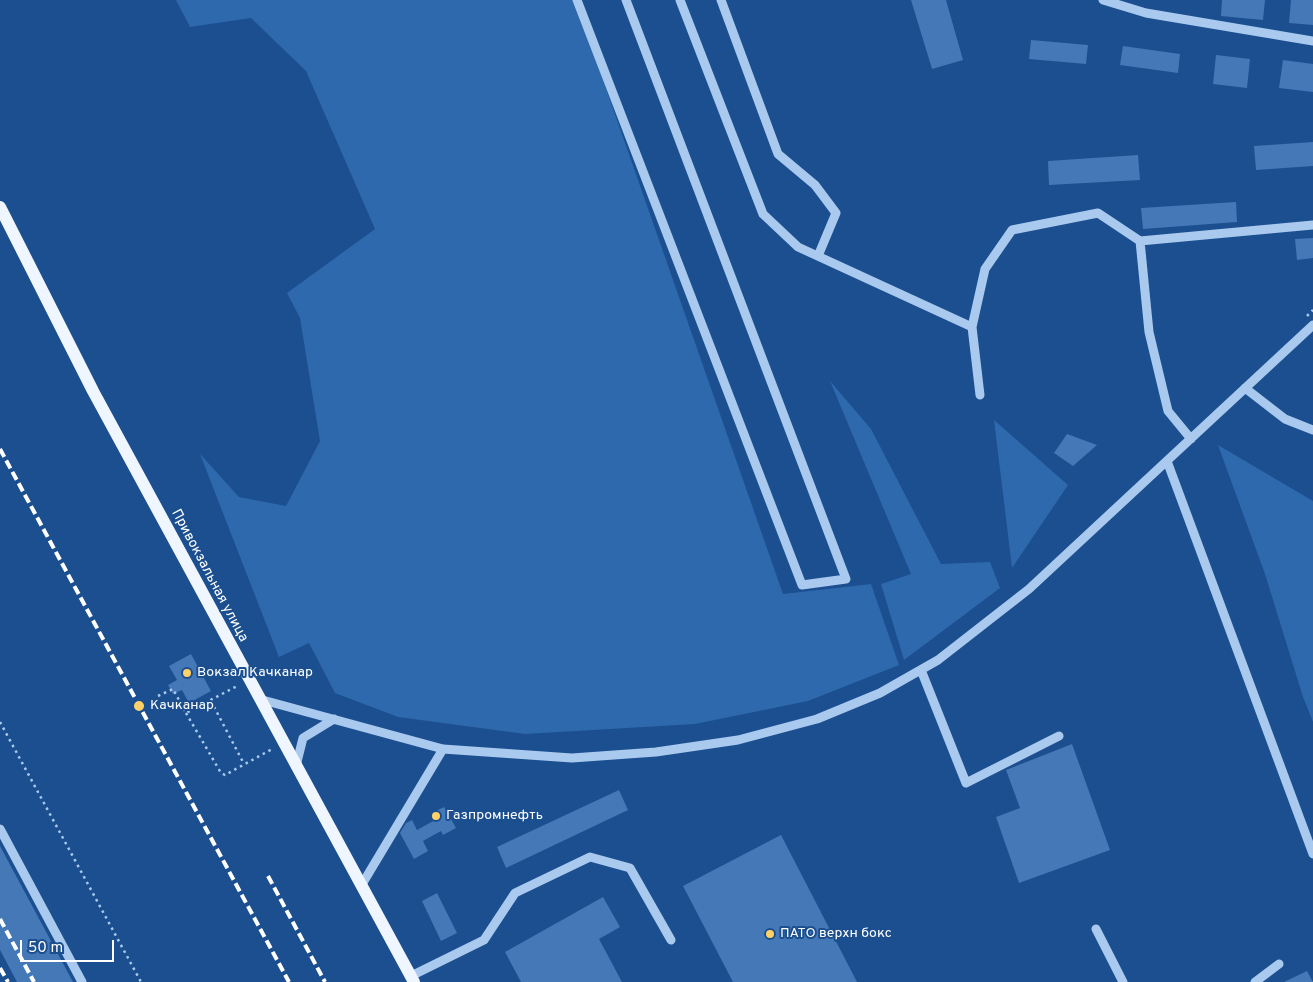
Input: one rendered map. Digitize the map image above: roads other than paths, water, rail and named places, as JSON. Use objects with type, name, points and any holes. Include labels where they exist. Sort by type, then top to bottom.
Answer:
[{"type":"main road","name":"Привокзальная улица","points":[[0,207],[93,391],[248,680],[412,979]]},
{"type":"street","points":[[577,0],[802,586],[846,579],[626,0]]},
{"type":"street","points":[[680,0],[763,214],[798,247],[972,327]]},
{"type":"street","points":[[721,0],[778,154],[815,185],[836,213],[818,256]]},
{"type":"street","points":[[1104,0],[1146,13],[1313,40]]},
{"type":"street","points":[[980,395],[972,327],[985,269],[1012,230],[1098,214],[1140,241],[1313,224]]},
{"type":"street","points":[[1140,241],[1149,332],[1168,411],[1191,439]]},
{"type":"street","points":[[259,699],[443,750],[572,758],[656,752],[738,740],[817,719],[880,693],[938,660],[1029,588],[1313,325]]},
{"type":"street","points":[[1245,388],[1285,419],[1313,430]]},
{"type":"street","points":[[1167,462],[1313,854]]},
{"type":"street","points":[[921,670],[966,783],[1059,736]]},
{"type":"street","points":[[296,766],[303,738],[334,719]]},
{"type":"street","points":[[361,886],[443,750]]},
{"type":"street","points":[[0,829],[82,982]]},
{"type":"street","points":[[412,979],[484,940],[515,894],[590,857],[630,868],[671,940]]},
{"type":"street","points":[[1096,929],[1123,982]]},
{"type":"street","points":[[1256,982],[1279,964]]},
{"type":"railway","points":[[0,449],[289,982]]},
{"type":"railway","points":[[268,876],[325,982]]},
{"type":"railway","points":[[0,919],[34,982]]},
{"type":"railway","points":[[0,968],[8,982]]},
{"type":"place","name":"Вокзал Качканар","points":[[187,673]]},
{"type":"place","name":"Качканар","points":[[139,706]]},
{"type":"place","name":"Газпромнефть","points":[[436,816]]},
{"type":"place","name":"ПАТО верхн бокс","points":[[770,934]]}]
